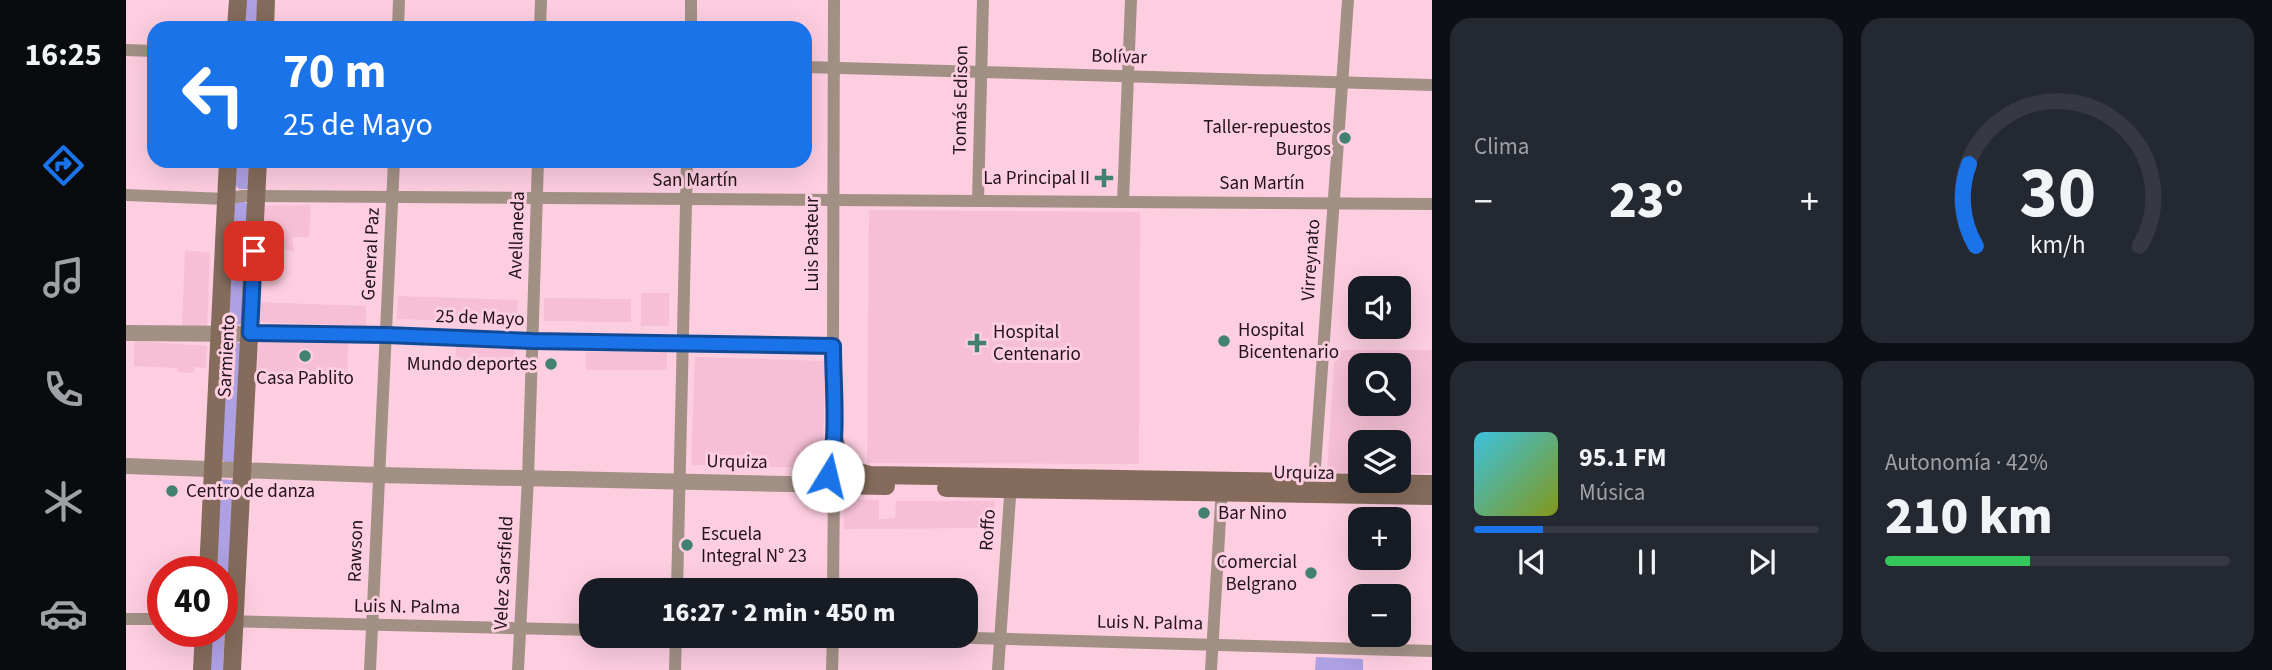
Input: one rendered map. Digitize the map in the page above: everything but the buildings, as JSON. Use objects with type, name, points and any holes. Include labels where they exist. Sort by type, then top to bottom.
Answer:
[{"type":"main road","points":[[236,21],[237,0]]},
{"type":"main road","points":[[265,21],[266,0]]},
{"type":"main road","name":"Sarmiento","points":[[209,556],[228,168]]},
{"type":"main road","name":"Sarmiento","points":[[234,556],[243,469],[258,168]]},
{"type":"main road","name":"Urquiza","points":[[834,438],[839,459],[852,470],[870,475],[1011,483]]},
{"type":"main road","name":"Urquiza","points":[[1222,486],[1314,481],[1432,484]]},
{"type":"main road","name":"Urquiza","points":[[834,485],[1011,483],[1222,486],[1432,496]]},
{"type":"main road","points":[[202,670],[203,647]]},
{"type":"main road","name":"Sarmiento","points":[[230,647],[232,670]]},
{"type":"street","points":[[398,21],[399,0]]},
{"type":"street","points":[[540,21],[541,0]]},
{"type":"street","points":[[691,0],[691,21]]},
{"type":"street","name":"Luis Pasteur","points":[[834,0],[834,438],[827,464],[828,476],[834,485]]},
{"type":"street","name":"Tomás Edison","points":[[978,201],[983,0]]},
{"type":"street","points":[[1123,202],[1131,0]]},
{"type":"street","name":"Virreynato","points":[[1314,481],[1348,0]]},
{"type":"street","points":[[126,50],[147,51]]},
{"type":"street","name":"Bolívar","points":[[812,67],[1432,85]]},
{"type":"street","name":"General Paz","points":[[378,475],[394,168]]},
{"type":"street","name":"Avellaneda","points":[[528,478],[538,168]]},
{"type":"street","points":[[677,578],[687,168]]},
{"type":"street","name":"San Martín","points":[[126,195],[226,199],[256,196],[1432,204]]},
{"type":"street","name":"25 de Mayo","points":[[126,332],[386,335],[532,341],[833,346]]},
{"type":"street","name":"Urquiza","points":[[126,466],[378,475],[834,485]]},
{"type":"street","name":"Rawson","points":[[370,670],[378,475]]},
{"type":"street","name":"Velez Sarsfield","points":[[518,670],[528,478]]},
{"type":"street","name":"Roffo","points":[[998,670],[1011,483]]},
{"type":"street","points":[[833,578],[834,485]]},
{"type":"street","points":[[1211,670],[1222,486]]},
{"type":"street","points":[[126,619],[147,620]]},
{"type":"street","name":"Luis N. Palma","points":[[238,622],[579,630]]},
{"type":"street","name":"Luis N. Palma","points":[[978,638],[1432,650]]},
{"type":"street","points":[[676,648],[676,670]]},
{"type":"street","points":[[832,670],[833,648]]},
{"type":"shaded area","points":[[243,0],[262,0],[261,21],[242,21]]},
{"type":"shaded area","points":[[235,168],[252,168],[248,189],[239,189],[235,185]]},
{"type":"shaded area","points":[[244,201],[249,206],[243,322],[238,325],[229,322],[233,204]]},
{"type":"shaded area","points":[[311,205],[309,237],[292,237],[294,251],[261,247],[261,206]]},
{"type":"shaded area","name":"Hospital Centenario","points":[[869,210],[1140,212],[1139,464],[867,463]]},
{"type":"shaded area","points":[[185,250],[210,253],[207,328],[182,326]]},
{"type":"shaded area","points":[[641,293],[669,293],[669,326],[641,326]]},
{"type":"shaded area","points":[[398,296],[518,300],[517,323],[397,319]]},
{"type":"shaded area","points":[[544,298],[631,299],[631,322],[544,321]]},
{"type":"shaded area","points":[[255,302],[366,306],[366,326],[255,322]]},
{"type":"shaded area","points":[[134,341],[207,346],[206,368],[195,367],[194,373],[178,372],[177,368],[134,366]]},
{"type":"shaded area","points":[[228,341],[240,343],[234,462],[226,463],[221,459]]},
{"type":"shaded area","points":[[260,342],[348,343],[347,379],[257,381]]},
{"type":"shaded area","points":[[456,346],[515,349],[514,368],[455,366]]},
{"type":"shaded area","points":[[1335,350],[1432,350],[1432,473],[1411,473],[1411,430],[1348,430],[1348,473],[1327,473]]},
{"type":"shaded area","points":[[586,352],[667,352],[667,370],[586,370]]},
{"type":"shaded area","points":[[695,357],[826,361],[822,468],[691,465]]},
{"type":"shaded area","points":[[217,479],[233,480],[230,556],[214,556]]},
{"type":"shaded area","points":[[848,499],[879,500],[879,519],[895,518],[896,501],[995,501],[994,528],[844,529],[844,504]]},
{"type":"shaded area","points":[[209,647],[224,647],[223,670],[208,670]]},
{"type":"shaded area","points":[[1316,657],[1363,659],[1363,670],[1315,670]]},
{"type":"place","name":"Taller-repuestos Burgos","points":[[1345,138]]},
{"type":"place","name":"La Principal II","points":[[1104,178]]},
{"type":"place","name":"Hospital Bicentenario","points":[[1224,341]]},
{"type":"place","name":"Hospital Centenario","points":[[977,343]]},
{"type":"place","name":"Casa Pablito","points":[[305,356]]},
{"type":"place","name":"Mundo deportes","points":[[551,364]]},
{"type":"place","name":"Centro de danza","points":[[172,491]]},
{"type":"place","name":"Bar Nino","points":[[1204,513]]},
{"type":"place","name":"Escuela Integral N° 23","points":[[687,545]]},
{"type":"place","name":"Comercial Belgrano","points":[[1311,573]]},
{"type":"route","points":[[254,251],[250,333],[833,346],[834,438],[827,464],[828,476]]}]
